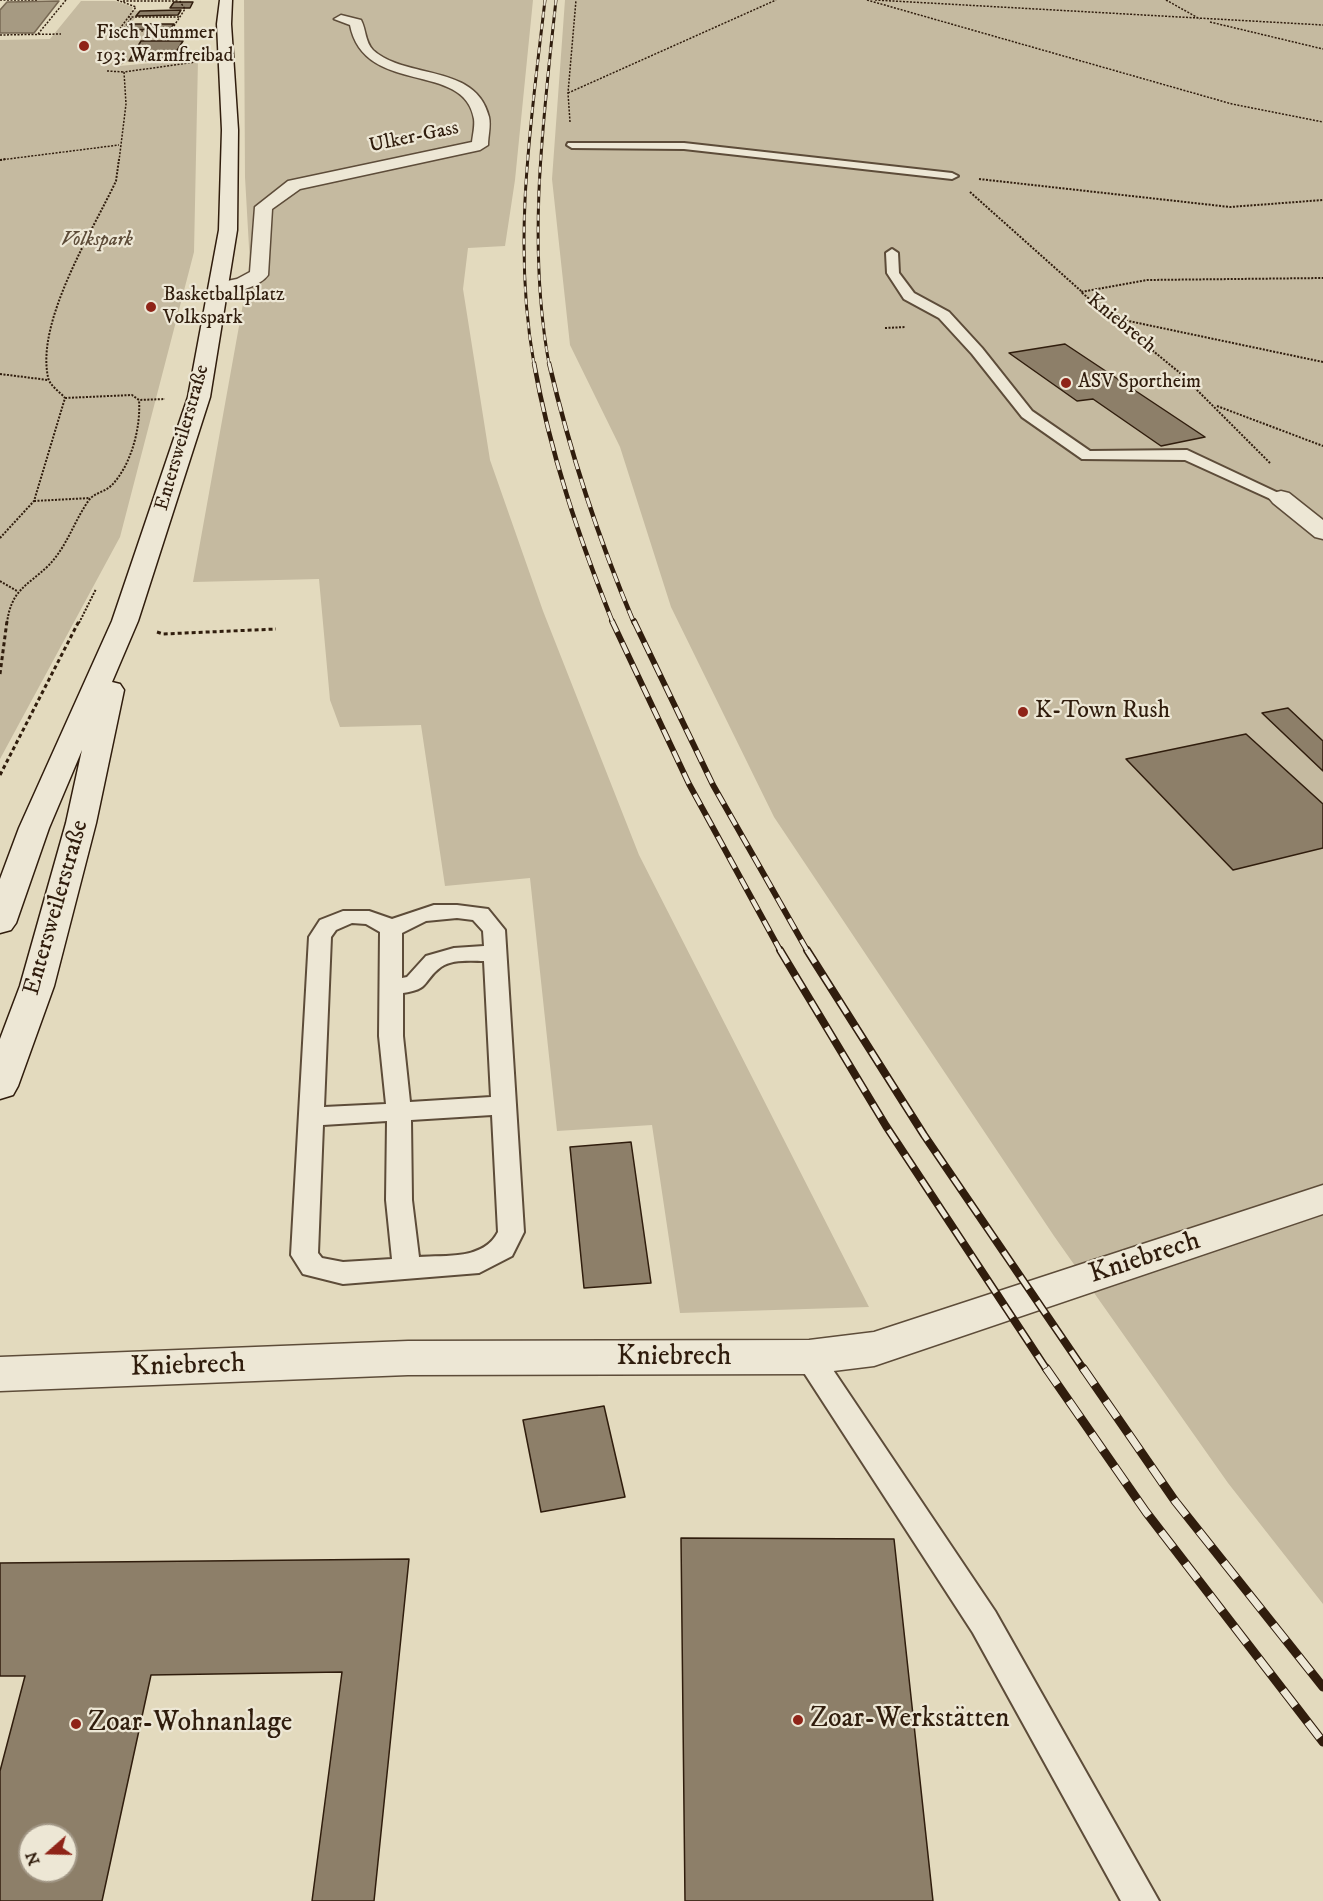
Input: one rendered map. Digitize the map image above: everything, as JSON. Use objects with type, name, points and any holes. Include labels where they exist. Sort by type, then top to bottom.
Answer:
[{"type":"main road","name":"Entersweilerstraße","points":[[0,923],[34,828],[125,621],[199,397],[228,230],[230,130],[224,24],[226,0]]},
{"type":"main road","name":"Ulker-Gass","points":[[219,288],[243,284],[259,275],[264,207],[294,185],[480,145],[481,117],[470,96],[436,78],[388,64],[368,54],[362,44],[356,23],[341,20]]},
{"type":"main road","points":[[1281,498],[1323,532]]},
{"type":"main road","name":"Entersweilerstraße","points":[[0,1086],[37,986],[78,834],[125,621]]},
{"type":"main road","name":"Kniebrech","points":[[0,1374],[408,1358],[809,1357],[874,1348],[1323,1199]]},
{"type":"lane","points":[[572,145],[684,146],[952,176]]},
{"type":"lane","points":[[892,253],[893,273],[909,296],[944,315],[977,351],[1027,414],[1087,456],[1187,455],[1281,498]]},
{"type":"lane","points":[[391,930],[404,919],[427,912],[456,910],[480,914],[494,930],[505,1105],[511,1232],[503,1250],[479,1263],[343,1273],[313,1267],[304,1255],[320,937],[328,925],[364,916],[383,921],[391,930],[391,1036],[399,1111],[399,1200],[407,1268]]},
{"type":"lane","points":[[391,987],[414,984],[434,961],[454,955],[497,953]]},
{"type":"lane","points":[[311,1117],[505,1105]]},
{"type":"lane","points":[[809,1357],[984,1622],[1141,1901]]},
{"type":"path","points":[[0,0],[37,0]]},
{"type":"path","points":[[0,4],[4,0]]},
{"type":"path","points":[[38,34],[66,0]]},
{"type":"path","points":[[118,1],[179,0],[185,9],[172,29]]},
{"type":"path","points":[[572,145],[568,93],[576,0]]},
{"type":"path","points":[[568,93],[776,0]]},
{"type":"path","points":[[867,0],[1232,104],[1323,122]]},
{"type":"path","points":[[875,0],[1201,20],[1323,25]]},
{"type":"path","points":[[1166,0],[1201,20],[1323,49]]},
{"type":"path","points":[[130,1],[136,7],[118,31],[158,31]]},
{"type":"path","points":[[130,31],[128,34],[120,34],[135,12]]},
{"type":"path","points":[[128,17],[180,17]]},
{"type":"path","points":[[0,35],[61,34]]},
{"type":"path","points":[[107,71],[124,72],[201,62]]},
{"type":"path","points":[[64,398],[48,380],[46,353],[55,309],[116,181],[126,104],[124,72]]},
{"type":"path","points":[[0,160],[119,145]]},
{"type":"path","points":[[952,176],[1230,207],[1323,200]]},
{"type":"path","points":[[952,176],[1081,292]]},
{"type":"path","name":"Kniebrech","points":[[1081,292],[1147,280],[1323,278]]},
{"type":"path","name":"Kniebrech","points":[[1081,292],[1118,319],[1216,405],[1271,464],[1281,498]]},
{"type":"path","points":[[1118,319],[1323,362]]},
{"type":"path","points":[[0,374],[48,380]]},
{"type":"path","points":[[64,398],[132,395],[139,400],[172,399]]},
{"type":"path","points":[[0,538],[34,501],[64,398]]},
{"type":"path","points":[[34,501],[90,498],[107,490],[115,482],[128,457],[142,411],[139,400]]},
{"type":"path","points":[[1216,405],[1323,446]]},
{"type":"path","points":[[0,674],[8,612],[17,591],[49,565],[70,537],[90,498]]},
{"type":"path","points":[[0,581],[17,591]]},
{"type":"path","points":[[0,775],[97,587]]},
{"type":"path","points":[[125,621],[163,634],[276,629]]},
{"type":"green space","points":[[244,0],[533,0],[515,180],[505,246],[468,248],[463,289],[490,460],[543,611],[639,855],[869,1307],[680,1313],[652,1125],[557,1131],[530,878],[445,886],[421,725],[340,727],[330,700],[319,579],[193,582],[250,265],[245,177]]},
{"type":"green space","name":"K-Town Rush","points":[[565,0],[1323,0],[1323,1604],[1228,1483],[1054,1236],[774,817],[671,607],[620,447],[570,345],[552,179]]},
{"type":"green space","name":"Volkspark","points":[[81,1],[115,1],[133,7],[132,10],[140,11],[125,32],[173,31],[167,41],[141,41],[129,61],[119,66],[198,59],[194,252],[120,537],[0,759],[0,40],[50,39]]},
{"type":"shaded area","points":[[59,1],[34,33],[0,33],[0,10],[7,2]]},
{"type":"building","points":[[174,2],[193,2],[190,8],[170,8]]},
{"type":"building","points":[[181,10],[178,15],[136,16],[140,11]]},
{"type":"building","points":[[130,24],[174,24],[170,29],[126,30]]},
{"type":"building","points":[[141,41],[183,41],[171,60],[129,61]]},
{"type":"building","points":[[1065,344],[1205,437],[1161,446],[1093,399],[1077,401],[1009,353]]},
{"type":"building","points":[[1288,708],[1323,741],[1323,771],[1262,713]]},
{"type":"building","points":[[1246,734],[1323,804],[1323,848],[1233,870],[1126,759]]},
{"type":"building","points":[[631,1142],[651,1283],[584,1288],[570,1147]]},
{"type":"building","points":[[604,1406],[625,1497],[541,1512],[523,1420]]},
{"type":"building","name":"Zoar-Werkstätten","points":[[681,1538],[894,1539],[933,1901],[685,1901]]},
{"type":"building","name":"Zoar-Wohnanlage","points":[[409,1559],[374,1901],[312,1901],[342,1672],[151,1675],[102,1901],[0,1901],[0,1771],[25,1676],[0,1676],[0,1563]]},
{"type":"railway","points":[[534,364],[524,273],[524,227],[530,137],[545,0]]},
{"type":"railway","points":[[549,364],[542,319],[538,228],[542,136],[556,0]]},
{"type":"railway","points":[[534,363],[548,430],[567,495],[613,623]]},
{"type":"railway","points":[[549,363],[586,494],[608,559],[634,623]]},
{"type":"railway","points":[[612,621],[689,784],[781,952]]},
{"type":"railway","points":[[634,621],[713,785],[808,952]]},
{"type":"railway","points":[[780,950],[886,1126],[1047,1370]]},
{"type":"railway","points":[[807,950],[924,1135],[1084,1370]]},
{"type":"railway","points":[[1046,1368],[1146,1512],[1323,1742]]},
{"type":"railway","points":[[1083,1368],[1175,1501],[1323,1687]]},
{"type":"place","name":"Fisch Nummer 193: Warmfreibad","points":[[84,46]]},
{"type":"place","name":"Basketballplatz Volkspark","points":[[151,307]]},
{"type":"place","name":"ASV Sportheim","points":[[1066,383]]},
{"type":"place","name":"K-Town Rush","points":[[1023,712]]},
{"type":"place","name":"Zoar-Werkstätten","points":[[798,1720]]},
{"type":"place","name":"Zoar-Wohnanlage","points":[[76,1724]]}]
